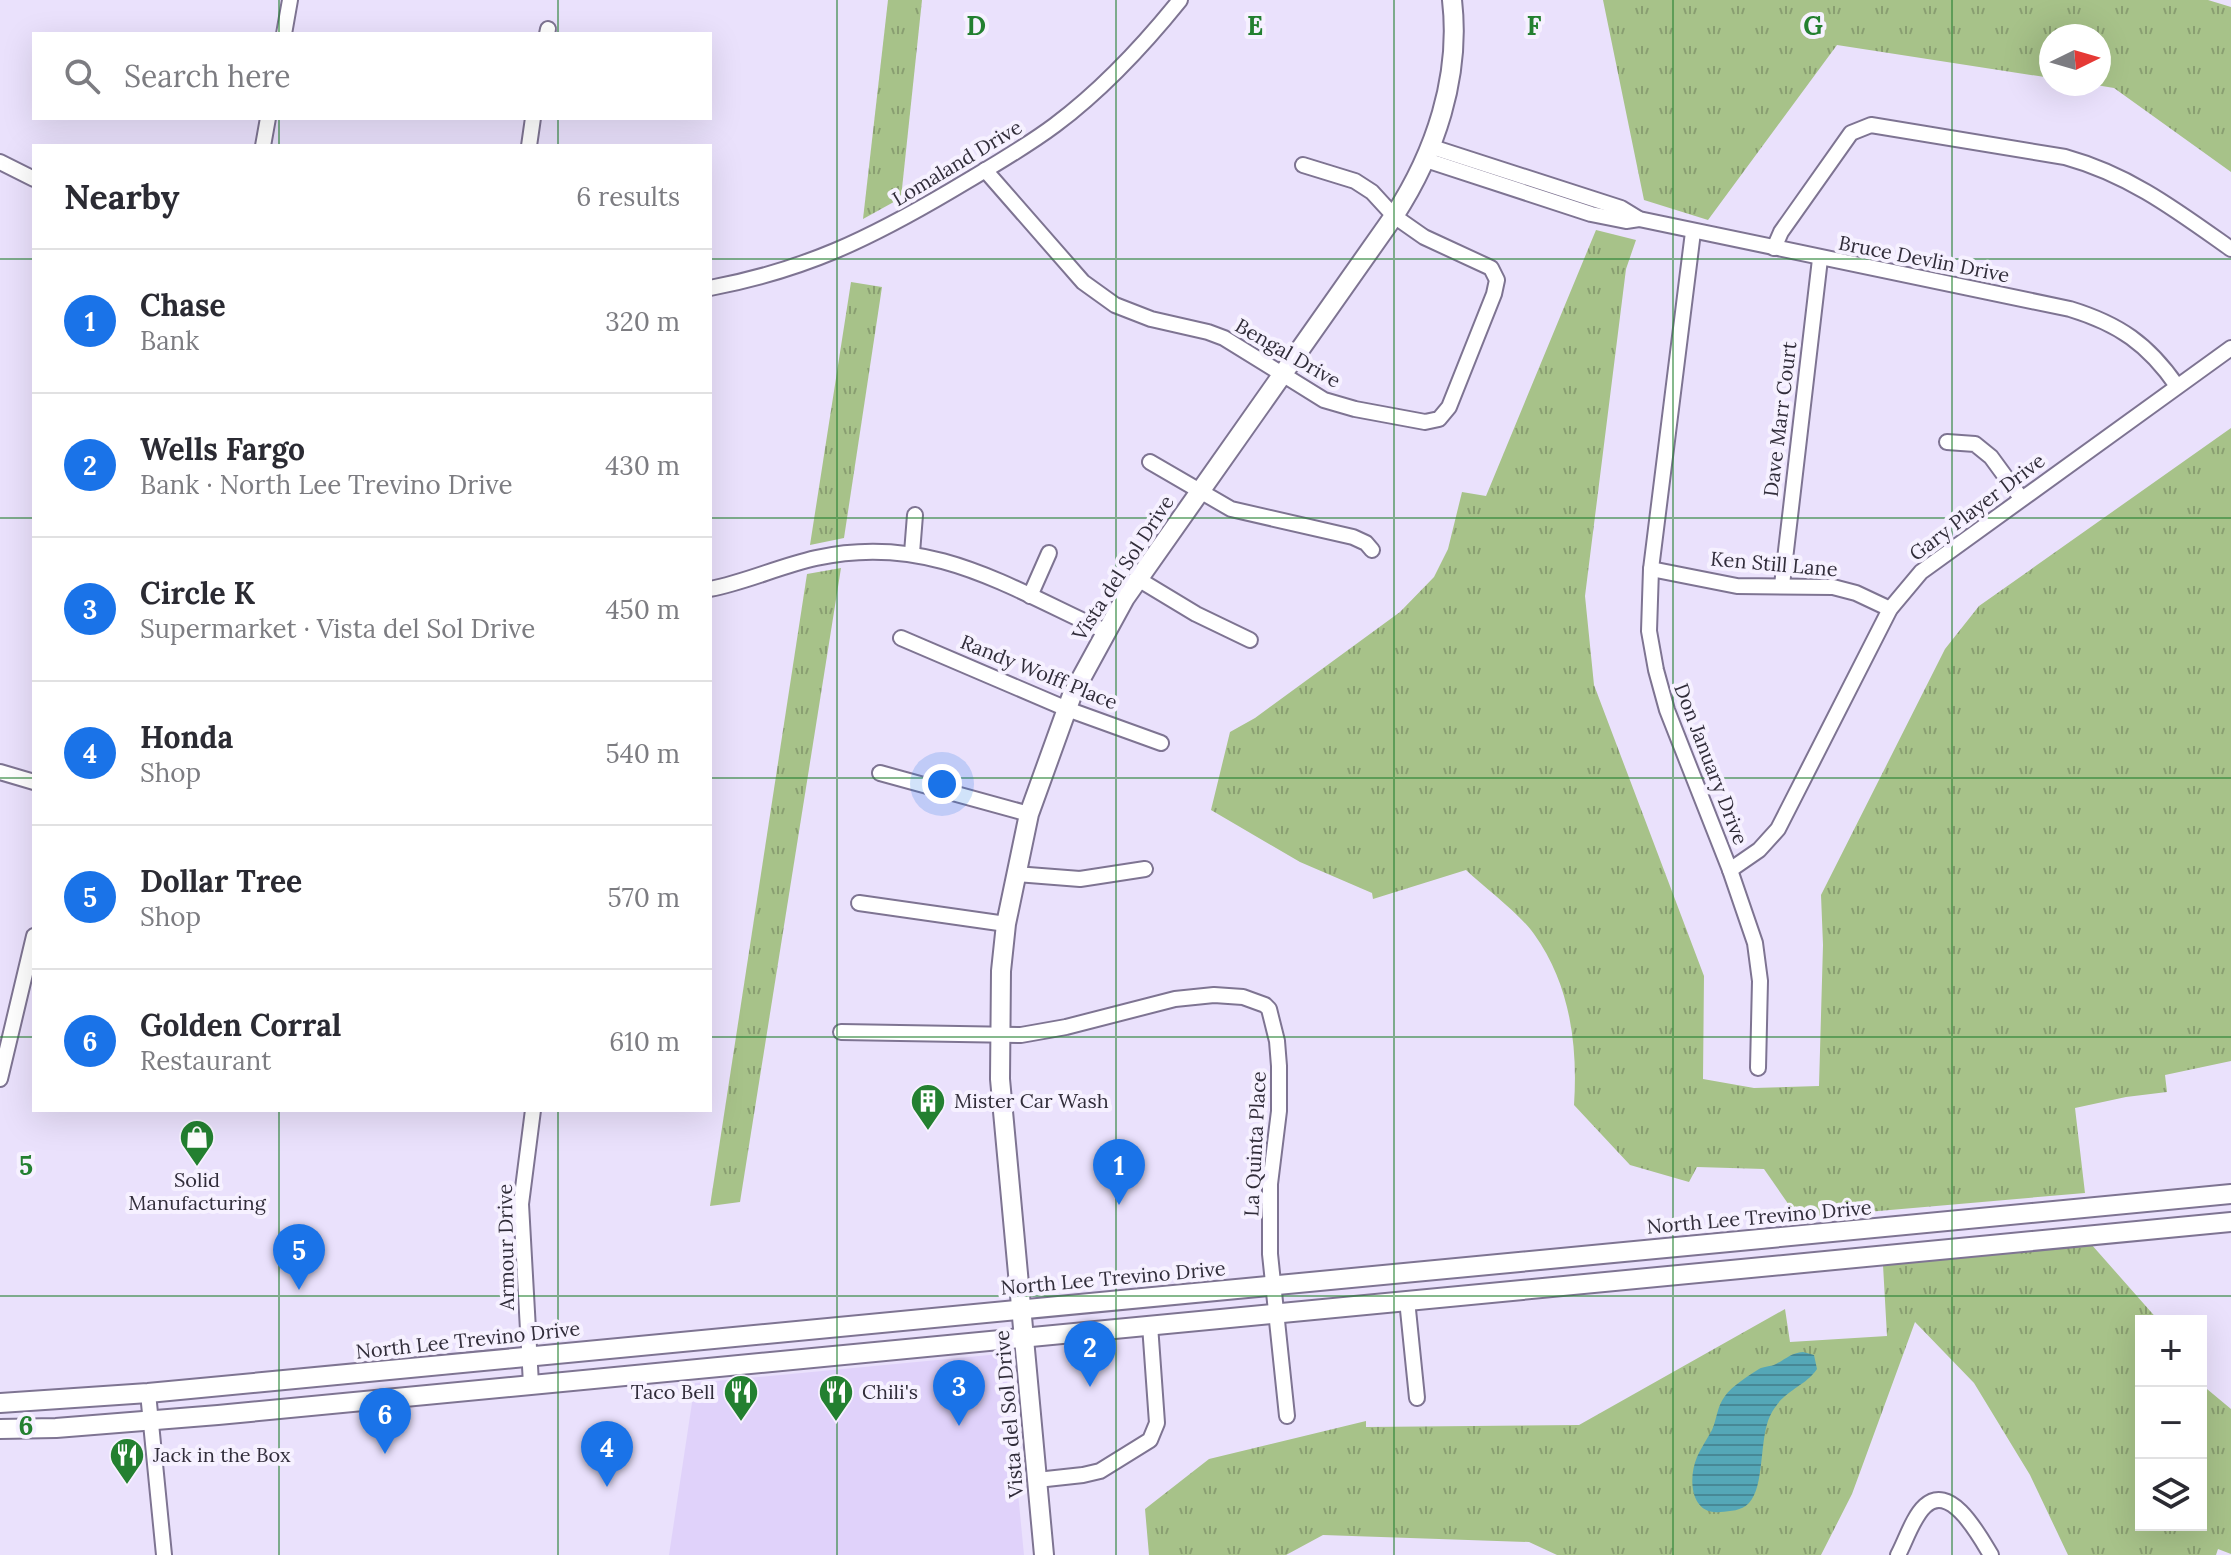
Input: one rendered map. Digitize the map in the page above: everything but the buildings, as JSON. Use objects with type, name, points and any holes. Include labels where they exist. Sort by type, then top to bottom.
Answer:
[{"type":"main road","name":"Vista del Sol Drive","points":[[1044,1555],[1000,1079],[999,1033],[1006,924],[1029,814],[1067,709],[1105,631],[1200,489],[1394,216],[1429,154],[1450,77],[1454,24],[1452,0]]},
{"type":"main road","name":"North Lee Trevino Drive","points":[[0,1403],[331,1376],[2231,1194]]},
{"type":"main road","points":[[0,1429],[56,1428],[332,1404],[2231,1222]]},
{"type":"main road","points":[[751,1335],[754,1363]]},
{"type":"main road","points":[[331,1376],[332,1404]]},
{"type":"street","points":[[284,32],[290,0]]},
{"type":"street","name":"Lomaland Drive","points":[[712,288],[772,275],[849,247],[985,170],[1047,131],[1084,101],[1127,62],[1180,0]]},
{"type":"street","points":[[263,144],[268,120]]},
{"type":"street","points":[[529,144],[533,120]]},
{"type":"street","points":[[1774,248],[1781,232],[1851,133],[1871,125],[2089,163],[2136,184],[2231,249]]},
{"type":"street","name":"Bruce Devlin Drive","points":[[1429,154],[1621,208],[1639,219],[2070,309],[2099,318],[2145,347],[2177,386]]},
{"type":"street","points":[[0,162],[32,178]]},
{"type":"street","name":"Bengal Drive","points":[[985,170],[1083,282],[1134,313],[1224,338],[1324,400],[1425,422],[1439,419],[1444,414],[1494,294],[1496,276],[1491,268],[1480,261],[1424,237],[1394,216],[1372,192],[1355,181],[1303,165]]},
{"type":"street","name":"Don January Drive","points":[[1693,232],[1651,569],[1649,631],[1667,710],[1730,870],[1755,943],[1759,965],[1758,1068]]},
{"type":"street","name":"Dave Marr Court","points":[[1782,585],[1820,259]]},
{"type":"street","name":"Gary Player Drive","points":[[1730,870],[1759,850],[1778,829],[1890,609],[1921,572],[2231,348]]},
{"type":"street","points":[[1947,442],[1975,444],[1991,457],[2021,498]]},
{"type":"street","points":[[1150,462],[1231,509],[1353,537],[1362,540],[1372,550]]},
{"type":"street","points":[[912,553],[915,515]]},
{"type":"street","points":[[712,588],[814,558],[870,551],[912,553],[969,569],[1105,631]]},
{"type":"street","points":[[1030,596],[1049,553]]},
{"type":"street","name":"Ken Still Lane","points":[[1651,569],[1737,586],[1833,587],[1856,593],[1890,609]]},
{"type":"street","points":[[1138,579],[1196,614],[1250,640]]},
{"type":"street","name":"Randy Wolff Place","points":[[901,638],[1067,709],[1161,743]]},
{"type":"street","points":[[0,772],[32,781]]},
{"type":"street","points":[[880,773],[1029,814]]},
{"type":"street","points":[[1015,874],[1080,879],[1145,869]]},
{"type":"street","points":[[859,903],[1006,924]]},
{"type":"street","points":[[0,1079],[32,944]]},
{"type":"street","name":"La Quinta Place","points":[[999,1033],[1021,1035],[1044,1032],[1161,1001],[1202,996],[1243,997],[1269,1009],[1279,1066],[1279,1111],[1270,1184],[1270,1254],[1287,1416]]},
{"type":"street","points":[[841,1032],[999,1033]]},
{"type":"street","name":"Armour Drive","points":[[531,1384],[521,1204],[533,1112]]},
{"type":"street","points":[[1407,1300],[1417,1398]]},
{"type":"street","points":[[1037,1480],[1100,1471],[1150,1440],[1157,1423],[1150,1325]]},
{"type":"street","points":[[148,1393],[164,1555]]},
{"type":"street","points":[[1898,1555],[1922,1508],[1930,1502],[1941,1500],[1952,1503],[1960,1510],[1991,1555]]},
{"type":"shaded area","points":[[1000,1354],[1005,1359],[1024,1555],[669,1555],[695,1383]]},
{"type":"green space","points":[[888,0],[922,0],[901,198],[863,219]]},
{"type":"green space","points":[[1603,0],[2208,0],[2231,7],[2231,172],[2111,88],[2111,24],[2039,24],[2039,76],[1837,45],[1708,220],[1644,200]]},
{"type":"green space","points":[[1596,230],[1636,240],[1626,269],[1585,596],[1594,685],[1704,976],[1703,1079],[1754,1088],[1819,1086],[1823,945],[1821,895],[1945,649],[1979,606],[2231,428],[2231,1061],[2165,1075],[2167,1092],[2075,1108],[2085,1193],[1798,1218],[1764,1169],[1697,1167],[1689,1182],[1630,1165],[1574,1105],[1573,1038],[1569,1016],[1564,994],[1546,953],[1520,918],[1466,870],[1373,899],[1372,893],[1300,862],[1211,810],[1230,732],[1255,718],[1400,612],[1434,577],[1448,549],[1462,492],[1486,496]]},
{"type":"green space","points":[[851,282],[882,287],[844,538],[810,545]]},
{"type":"green space","points":[[841,568],[740,1202],[710,1206],[807,574]]},
{"type":"green space","points":[[2091,1244],[2154,1315],[2135,1315],[2135,1531],[2207,1531],[2207,1389],[2231,1409],[2231,1554],[2218,1549],[2216,1555],[2068,1555],[2030,1475],[1974,1383],[1915,1322],[1852,1494],[1821,1555],[1557,1555],[1529,1542],[1323,1535],[1286,1555],[1149,1555],[1145,1509],[1209,1459],[1366,1421],[1366,1427],[1579,1425],[1785,1309],[1790,1342],[1887,1336],[1883,1265]]},
{"type":"water","points":[[1803,1352],[1814,1355],[1817,1369],[1781,1400],[1770,1416],[1760,1474],[1749,1503],[1736,1510],[1720,1512],[1702,1508],[1692,1484],[1694,1466],[1712,1430],[1722,1400],[1736,1385],[1759,1369]]},
{"type":"place","name":"Mister Car Wash","points":[[928,1132]]},
{"type":"place","name":"Solid Manufacturing","points":[[197,1168]]},
{"type":"place","name":"Chase","points":[[1119,1205]]},
{"type":"place","name":"Dollar Tree","points":[[299,1290]]},
{"type":"place","name":"Wells Fargo","points":[[1090,1387]]},
{"type":"place","name":"Taco Bell","points":[[741,1423]]},
{"type":"place","name":"Chili's","points":[[836,1423]]},
{"type":"place","name":"Circle K","points":[[959,1426]]},
{"type":"place","name":"Golden Corral","points":[[385,1454]]},
{"type":"place","name":"Jack in the Box","points":[[127,1486]]},
{"type":"place","name":"Honda","points":[[607,1487]]}]
